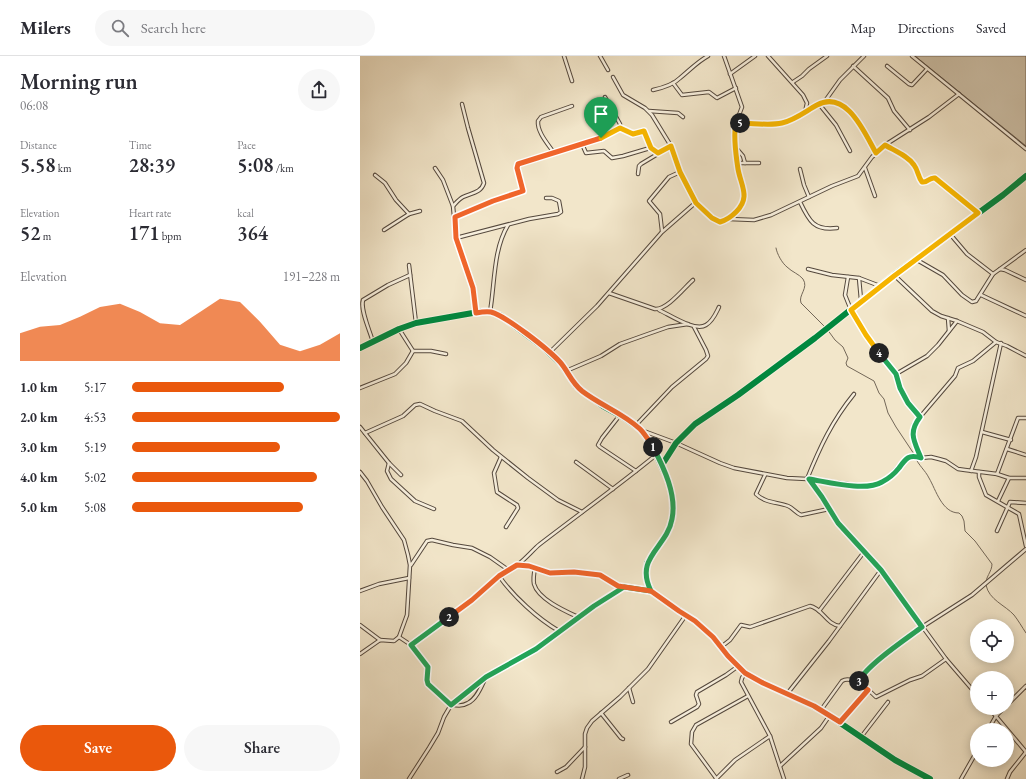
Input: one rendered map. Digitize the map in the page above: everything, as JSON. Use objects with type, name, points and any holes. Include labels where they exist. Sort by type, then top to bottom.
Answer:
[{"type":"street","points":[[564,56],[572,81]]},
{"type":"street","points":[[600,56],[608,70]]},
{"type":"street","points":[[653,90],[673,83],[681,78],[694,65],[708,56]]},
{"type":"street","points":[[613,77],[623,94],[648,110],[671,146],[680,172],[696,203],[712,218],[720,222],[728,219],[738,210],[743,201],[743,188],[737,163],[735,133],[736,123],[742,108],[724,56]]},
{"type":"street","points":[[730,74],[755,56]]},
{"type":"street","points":[[768,56],[774,64],[793,82],[806,99],[807,103],[805,112]]},
{"type":"street","points":[[793,82],[827,56]]},
{"type":"street","points":[[825,102],[832,90],[864,56]]},
{"type":"street","points":[[912,56],[1026,149]]},
{"type":"street","points":[[853,66],[888,98],[894,111],[910,130]]},
{"type":"street","points":[[887,66],[912,85],[927,69]]},
{"type":"street","points":[[673,83],[682,95],[709,92],[717,98],[736,88]]},
{"type":"street","points":[[728,219],[748,220],[762,218],[858,176],[876,153],[885,145],[929,117],[959,94]]},
{"type":"street","points":[[605,97],[620,124],[620,128]]},
{"type":"street","points":[[736,123],[777,124],[792,120],[819,104],[825,102],[835,102],[850,111],[859,123],[876,153]]},
{"type":"street","points":[[453,206],[461,198],[477,192],[484,186],[462,104]]},
{"type":"street","points":[[819,104],[836,125],[850,151]]},
{"type":"street","points":[[554,153],[541,132],[537,124],[538,121],[541,117],[572,106]]},
{"type":"street","points":[[648,110],[678,113],[683,117]]},
{"type":"street","points":[[455,217],[493,201],[522,192],[523,190],[517,168],[518,164],[601,138],[620,128]]},
{"type":"street","points":[[620,128],[633,134],[644,131],[651,148],[658,153]]},
{"type":"street","points":[[582,144],[586,154],[604,151],[612,158],[651,148]]},
{"type":"street","points":[[885,145],[907,158],[912,163],[922,182],[935,178],[978,213]]},
{"type":"street","points":[[638,174],[639,166],[641,164],[671,146]]},
{"type":"street","points":[[736,149],[743,156],[745,163]]},
{"type":"street","points":[[737,163],[759,163]]},
{"type":"street","points":[[865,167],[875,196]]},
{"type":"street","points":[[434,168],[443,180],[453,206],[456,238],[473,288],[476,313]]},
{"type":"street","points":[[800,169],[809,197]]},
{"type":"street","points":[[662,232],[660,214],[649,201],[669,177],[680,172]]},
{"type":"street","points":[[375,175],[385,183],[396,200],[409,214]]},
{"type":"street","points":[[662,465],[676,443],[695,424],[738,395],[815,338],[880,286],[1004,195],[1026,176]]},
{"type":"street","points":[[456,238],[529,219],[558,214],[561,212],[559,201],[552,198],[546,198]]},
{"type":"street","points":[[800,202],[806,216],[815,224],[826,230],[837,228]]},
{"type":"street","points":[[550,352],[609,293],[662,232],[696,203]]},
{"type":"street","points":[[384,230],[409,214],[420,211]]},
{"type":"street","points":[[490,312],[499,247],[503,234],[509,224]]},
{"type":"street","points":[[950,234],[967,254],[993,274]]},
{"type":"street","points":[[917,260],[943,275],[968,300],[974,302],[981,295],[993,274],[1026,250]]},
{"type":"street","points":[[409,265],[416,323]]},
{"type":"street","points":[[808,269],[859,278],[880,286]]},
{"type":"street","points":[[1000,269],[1026,280]]},
{"type":"street","points":[[373,342],[364,311],[363,300],[388,285],[410,275]]},
{"type":"street","points":[[894,276],[932,311],[983,332],[996,342],[1001,343],[1026,356]]},
{"type":"street","points":[[848,277],[845,295],[851,310],[866,335],[896,374],[900,388],[908,403],[920,417]]},
{"type":"street","points":[[859,278],[861,301]]},
{"type":"street","points":[[659,310],[673,300],[693,280]]},
{"type":"street","points":[[609,293],[659,310],[699,328],[708,323],[719,307]]},
{"type":"street","points":[[981,295],[1026,316]]},
{"type":"street","points":[[360,348],[399,329],[416,323],[490,312],[500,315],[550,352],[562,364],[565,371],[582,391],[603,406],[620,415],[640,429],[676,443],[720,464],[746,472],[765,475],[864,486],[882,483],[898,468],[902,462],[910,456],[915,456],[921,458],[939,459],[946,461],[958,469],[971,472],[997,474],[1009,478],[1026,478]]},
{"type":"street","points":[[948,318],[949,331]]},
{"type":"street","points":[[896,374],[927,356],[957,321]]},
{"type":"street","points":[[565,371],[601,356],[620,344],[668,327],[688,324]]},
{"type":"street","points":[[635,426],[672,386],[708,356],[694,327]]},
{"type":"street","points":[[399,329],[413,351]]},
{"type":"street","points":[[921,458],[912,435],[914,424],[955,376],[958,368],[973,361],[996,342]]},
{"type":"street","points":[[971,472],[982,432],[1001,343]]},
{"type":"street","points":[[413,351],[431,351],[446,354]]},
{"type":"street","points":[[360,388],[396,374],[406,363],[413,351]]},
{"type":"street","points":[[808,479],[825,436],[840,411],[854,394]]},
{"type":"street","points":[[365,433],[403,416],[415,405],[420,404],[462,421],[501,457],[558,500],[582,512]]},
{"type":"street","points":[[620,415],[598,444],[600,447],[636,471]]},
{"type":"street","points":[[997,474],[1011,440],[1017,419],[1026,418]]},
{"type":"street","points":[[360,427],[389,463],[401,475]]},
{"type":"street","points":[[640,429],[662,465],[672,495],[673,516],[668,532],[647,563],[646,575],[651,591]]},
{"type":"street","points":[[982,432],[1011,440]]},
{"type":"street","points":[[1007,448],[1026,455]]},
{"type":"street","points":[[411,645],[472,600],[499,576],[517,565],[539,545],[657,455]]},
{"type":"street","points":[[501,457],[494,472],[497,492],[517,505],[518,508],[506,527]]},
{"type":"street","points":[[576,462],[613,489]]},
{"type":"street","points":[[389,463],[387,471],[390,479],[415,501],[434,509]]},
{"type":"street","points":[[360,472],[368,481],[382,508],[404,540],[410,565],[407,615],[399,637],[394,641],[380,640],[360,625]]},
{"type":"street","points":[[979,472],[979,478],[986,495],[1019,514],[1026,546]]},
{"type":"street","points":[[765,475],[756,494],[767,501],[774,504],[788,506],[801,516],[829,508]]},
{"type":"street","points":[[998,501],[1009,478]]},
{"type":"street","points":[[808,479],[838,523],[881,570],[946,659],[970,687]]},
{"type":"street","points":[[998,531],[1012,501],[1026,503]]},
{"type":"street","points":[[410,565],[427,541],[432,540],[453,546],[472,548],[509,569]]},
{"type":"street","points":[[858,683],[862,675],[877,662],[922,627],[972,595],[1026,549]]},
{"type":"street","points":[[819,611],[864,552]]},
{"type":"street","points":[[517,565],[535,568],[550,573],[593,573],[605,578],[614,585],[651,591],[695,621],[713,637],[737,666],[745,673],[830,715],[895,760],[930,779]]},
{"type":"street","points":[[535,568],[534,583],[543,597],[579,617]]},
{"type":"street","points":[[787,694],[829,641],[881,570]]},
{"type":"street","points":[[499,576],[509,589],[530,609],[559,631]]},
{"type":"street","points":[[360,591],[379,584],[409,578]]},
{"type":"street","points":[[409,779],[438,734],[444,717],[451,705],[486,677],[536,649],[559,631],[624,587]]},
{"type":"street","points":[[721,647],[730,640],[741,626],[750,627],[810,606],[819,611],[833,625],[840,626]]},
{"type":"street","points":[[582,779],[585,767],[585,734],[587,728],[592,721],[648,669],[686,615]]},
{"type":"street","points":[[399,637],[411,645],[428,667],[428,684],[451,705],[458,706],[469,703],[479,690],[486,677]]},
{"type":"street","points":[[360,654],[380,640]]},
{"type":"street","points":[[821,710],[842,681],[848,679],[858,683],[876,697],[910,680],[922,676],[946,659]]},
{"type":"street","points":[[670,722],[697,707],[699,704],[696,695],[697,692],[726,675],[737,666]]},
{"type":"street","points":[[745,673],[741,682],[770,736],[784,779]]},
{"type":"street","points":[[1014,698],[1026,686]]},
{"type":"street","points":[[629,688],[633,702]]},
{"type":"street","points":[[840,722],[868,690]]},
{"type":"street","points":[[748,696],[696,725],[692,732],[691,744],[716,779],[735,760],[770,736]]},
{"type":"street","points":[[861,737],[888,702]]},
{"type":"street","points":[[601,714],[623,739]]},
{"type":"street","points":[[780,766],[821,728],[830,715]]},
{"type":"street","points":[[992,723],[996,716],[1026,752],[1006,779]]},
{"type":"street","points":[[557,772],[566,767],[585,747]]},
{"type":"street","points":[[961,779],[970,763]]},
{"type":"street","points":[[619,779],[628,775]]},
{"type":"shaded area","points":[[915,56],[1026,56],[1026,146]]},
{"type":"waterway","points":[[776,248],[783,263],[805,282],[800,300],[801,303],[843,347],[848,358],[846,363],[847,366],[874,381],[879,393],[884,399],[888,413],[914,454]]},
{"type":"waterway","points":[[915,457],[927,475],[940,500],[948,509],[959,513],[962,516],[965,531],[975,541],[992,564],[986,582],[990,595],[1014,615],[1026,633]]},
{"type":"cycle path","points":[[662,465],[676,443],[695,424],[738,395],[815,338],[894,275],[1003,195],[1026,176]]},
{"type":"cycle path","points":[[360,348],[399,329],[416,323],[484,311],[500,315],[543,347],[561,364],[576,386],[603,406],[623,417],[640,429],[652,446],[668,480],[672,495],[673,516],[668,532],[647,563],[646,575],[648,584],[653,593],[695,621],[713,637],[728,656],[745,673],[821,710],[895,760],[930,779]]},
{"type":"route","points":[[601,138],[518,164],[517,168],[523,191],[493,201],[455,217],[456,238],[473,288],[476,313],[490,312],[500,315],[513,324],[550,352],[562,364],[565,371],[576,386],[603,406],[624,417],[640,429],[652,446],[668,480],[672,495],[673,516],[668,532],[647,563],[646,575],[651,591],[624,587],[594,606],[536,649],[486,677],[451,705],[430,687],[427,680],[428,667],[411,645],[472,600],[499,576],[517,565],[529,566],[550,573],[593,573],[600,575],[614,585],[651,591],[695,621],[713,637],[728,656],[745,673],[763,683],[814,706],[840,722],[868,690],[858,683],[862,675],[922,627],[881,570],[838,523],[809,479],[849,485],[876,485],[882,483],[888,478],[902,462],[910,456],[921,458],[912,435],[914,424],[920,417],[908,403],[900,388],[897,376],[890,365],[866,335],[851,310],[880,286],[917,260],[978,213],[935,178],[933,177],[923,183],[920,180],[915,166],[907,158],[885,145],[876,153],[856,118],[850,111],[839,104],[830,101],[819,104],[800,116],[784,123],[736,123],[735,138],[738,170],[744,198],[742,205],[738,210],[728,219],[720,222],[712,218],[696,203],[680,172],[671,146],[658,153],[651,148],[646,132],[643,131],[633,134],[620,128],[601,138]]}]
